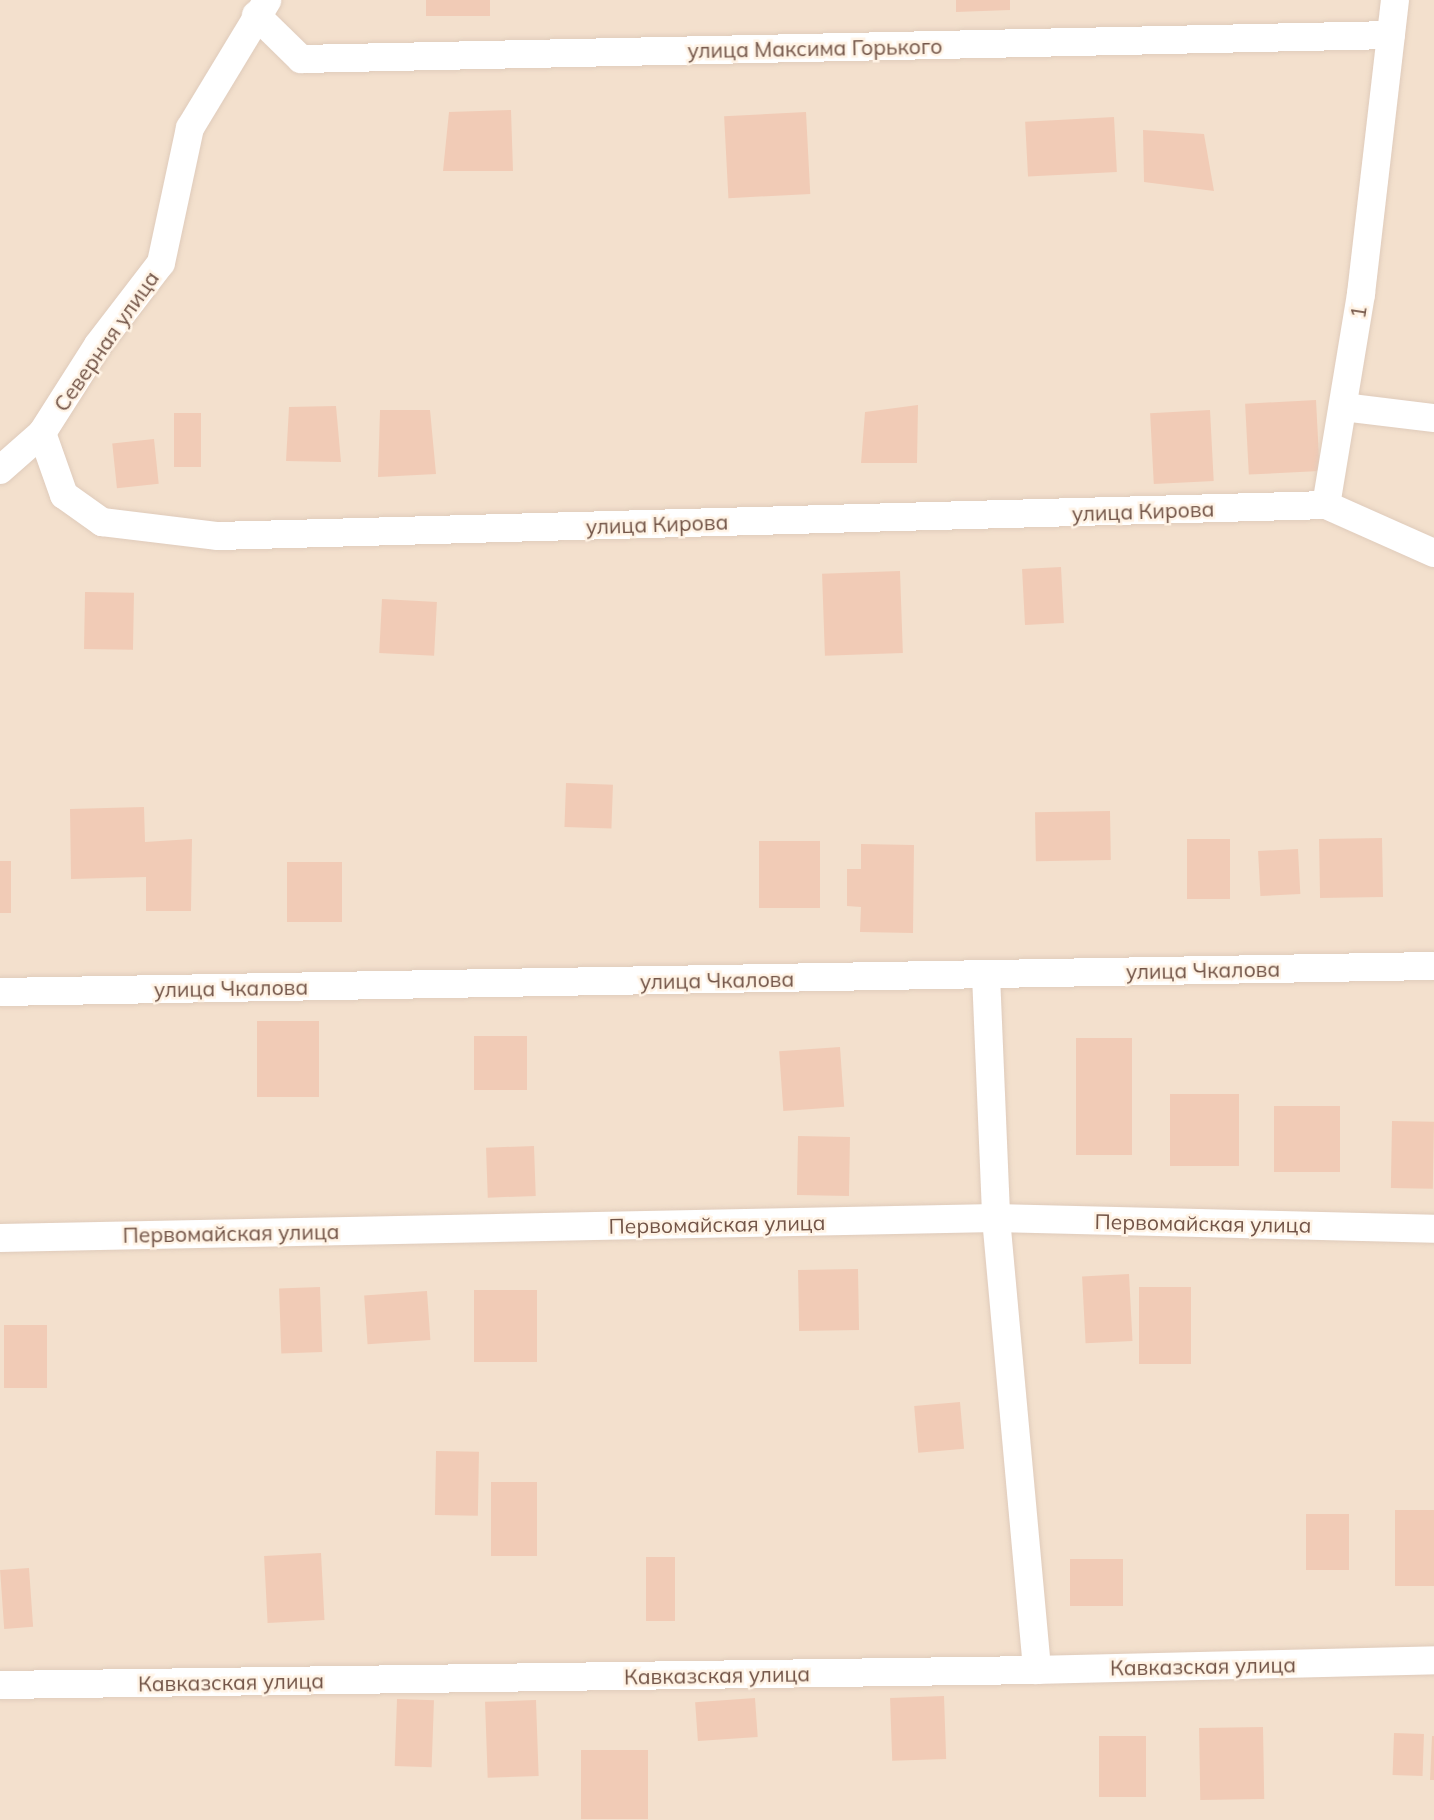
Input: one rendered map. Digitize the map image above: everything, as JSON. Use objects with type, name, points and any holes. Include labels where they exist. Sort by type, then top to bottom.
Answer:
[{"type":"street","name":"1","points":[[1326,506],[1361,294],[1395,0]]},
{"type":"street","name":"улица Максима Горького","points":[[262,7],[301,59],[1391,35]]},
{"type":"street","name":"Северная улица","points":[[0,470],[42,433],[98,345],[161,263],[190,129],[262,7]]},
{"type":"street","points":[[1343,406],[1434,418]]},
{"type":"street","name":"улица Кирова","points":[[42,433],[64,495],[102,522],[218,536],[1326,506]]},
{"type":"street","points":[[1326,506],[1434,553]]},
{"type":"street","name":"улица Чкалова","points":[[0,992],[1434,966]]},
{"type":"street","points":[[986,975],[996,1218],[1037,1670]]},
{"type":"street","name":"Первомайская улица","points":[[0,1238],[996,1218],[1434,1229]]},
{"type":"street","name":"Кавказская улица","points":[[0,1685],[1037,1670],[1434,1660]]},
{"type":"shaded area","points":[[0,0],[1434,0],[1434,1820],[0,1820]]},
{"type":"building","points":[[426,0],[490,0],[490,16],[426,16]]},
{"type":"building","points":[[956,0],[1010,0],[1010,10],[956,12]]},
{"type":"building","points":[[511,110],[513,171],[443,171],[449,112]]},
{"type":"building","points":[[806,112],[810,194],[728,198],[724,116]]},
{"type":"building","points":[[1114,117],[1117,172],[1028,177],[1025,122]]},
{"type":"building","points":[[1143,130],[1204,134],[1214,191],[1144,182]]},
{"type":"building","points":[[1316,400],[1320,471],[1249,475],[1245,404]]},
{"type":"building","points":[[918,405],[917,463],[861,463],[865,412]]},
{"type":"building","points":[[336,406],[341,462],[286,461],[289,407]]},
{"type":"building","points":[[380,410],[430,410],[436,474],[378,477]]},
{"type":"building","points":[[1210,410],[1214,481],[1154,484],[1150,413]]},
{"type":"building","points":[[174,413],[201,413],[201,467],[174,467]]},
{"type":"building","points":[[154,439],[159,484],[117,488],[112,443]]},
{"type":"building","points":[[1061,567],[1064,623],[1025,625],[1022,569]]},
{"type":"building","points":[[900,571],[903,653],[825,656],[822,574]]},
{"type":"building","points":[[85,592],[134,593],[133,650],[84,649]]},
{"type":"building","points":[[382,599],[437,602],[434,656],[379,653]]},
{"type":"building","points":[[566,783],[613,785],[611,829],[564,827]]},
{"type":"building","points":[[144,807],[145,842],[192,839],[191,911],[146,911],[146,877],[71,879],[70,809]]},
{"type":"building","points":[[1110,811],[1111,860],[1036,861],[1035,812]]},
{"type":"building","points":[[1382,838],[1383,897],[1320,898],[1319,839]]},
{"type":"building","points":[[1187,839],[1230,839],[1230,899],[1187,899]]},
{"type":"building","points":[[759,841],[820,841],[820,908],[759,908]]},
{"type":"building","points":[[861,844],[914,845],[913,933],[860,932],[861,907],[847,906],[847,869],[861,869]]},
{"type":"building","points":[[1298,849],[1300,894],[1260,896],[1258,851]]},
{"type":"building","points":[[0,861],[11,861],[11,913],[0,913]]},
{"type":"building","points":[[287,862],[342,862],[342,922],[287,922]]},
{"type":"building","points":[[257,1021],[319,1021],[319,1097],[257,1097]]},
{"type":"building","points":[[474,1036],[527,1036],[527,1090],[474,1090]]},
{"type":"building","points":[[1076,1038],[1132,1038],[1132,1155],[1076,1155]]},
{"type":"building","points":[[840,1047],[844,1107],[783,1111],[779,1051]]},
{"type":"building","points":[[1170,1094],[1239,1094],[1239,1166],[1170,1166]]},
{"type":"building","points":[[1274,1106],[1340,1106],[1340,1172],[1274,1172]]},
{"type":"building","points":[[1392,1121],[1434,1122],[1433,1189],[1391,1188]]},
{"type":"building","points":[[798,1136],[850,1137],[849,1196],[797,1195]]},
{"type":"building","points":[[534,1146],[536,1196],[488,1198],[486,1148]]},
{"type":"building","points":[[858,1269],[859,1330],[799,1331],[798,1270]]},
{"type":"building","points":[[1129,1274],[1133,1341],[1086,1343],[1082,1276]]},
{"type":"building","points":[[320,1287],[322,1352],[281,1353],[279,1288]]},
{"type":"building","points":[[1139,1287],[1191,1287],[1191,1364],[1139,1364]]},
{"type":"building","points":[[474,1290],[537,1290],[537,1362],[474,1362]]},
{"type":"building","points":[[427,1291],[430,1340],[368,1344],[364,1295]]},
{"type":"building","points":[[4,1325],[47,1325],[47,1388],[4,1388]]},
{"type":"building","points":[[960,1402],[964,1449],[918,1453],[914,1406]]},
{"type":"building","points":[[436,1451],[479,1452],[478,1516],[435,1515]]},
{"type":"building","points":[[491,1482],[537,1482],[537,1556],[491,1556]]},
{"type":"building","points":[[1395,1510],[1434,1510],[1434,1586],[1395,1586]]},
{"type":"building","points":[[1306,1514],[1349,1514],[1349,1570],[1306,1570]]},
{"type":"building","points":[[321,1553],[325,1620],[268,1623],[264,1556]]},
{"type":"building","points":[[646,1557],[675,1557],[675,1621],[646,1621]]},
{"type":"building","points":[[1070,1559],[1123,1559],[1123,1606],[1070,1606]]},
{"type":"building","points":[[29,1568],[33,1627],[4,1629],[0,1570]]},
{"type":"building","points":[[944,1696],[946,1759],[892,1761],[890,1698]]},
{"type":"building","points":[[755,1698],[758,1737],[698,1741],[695,1702]]},
{"type":"building","points":[[397,1699],[434,1700],[432,1767],[395,1766]]},
{"type":"building","points":[[536,1700],[539,1776],[488,1778],[485,1702]]},
{"type":"building","points":[[1263,1727],[1264,1799],[1200,1800],[1199,1728]]},
{"type":"building","points":[[1394,1733],[1424,1734],[1423,1776],[1393,1775]]},
{"type":"building","points":[[1099,1736],[1146,1736],[1146,1797],[1099,1797]]},
{"type":"building","points":[[1432,1736],[1434,1736],[1434,1780],[1430,1780]]},
{"type":"building","points":[[581,1750],[648,1750],[648,1819],[581,1819]]}]
